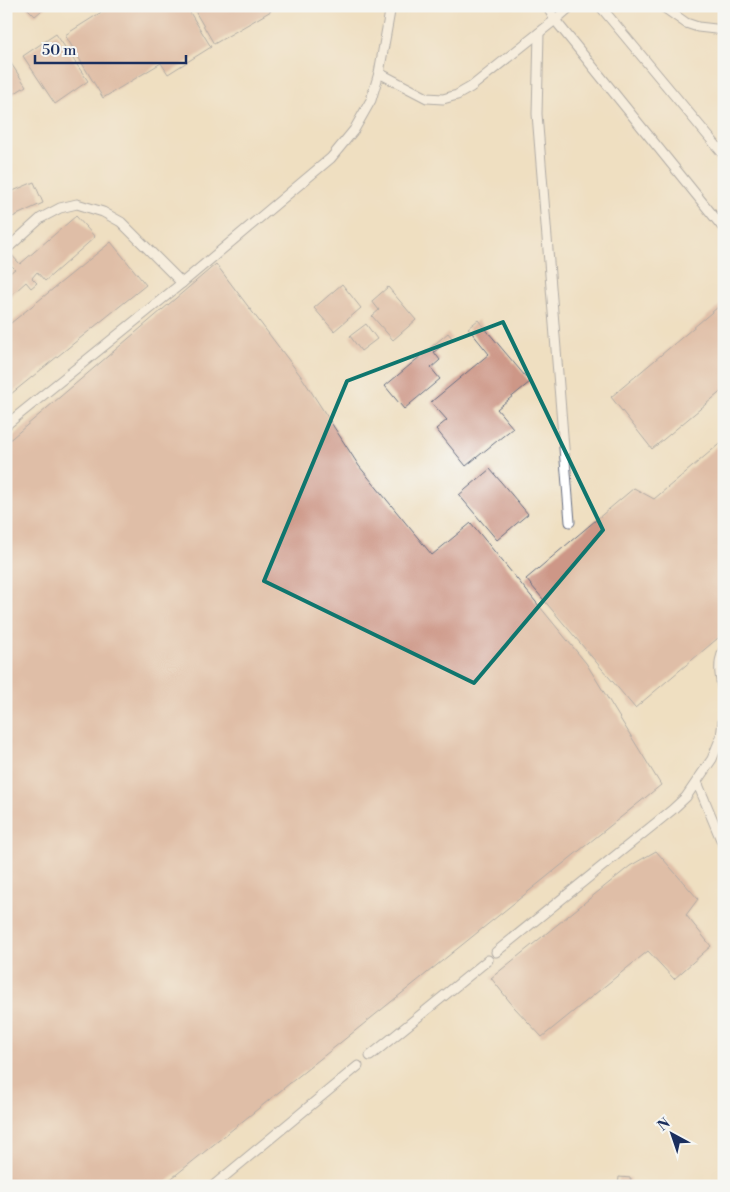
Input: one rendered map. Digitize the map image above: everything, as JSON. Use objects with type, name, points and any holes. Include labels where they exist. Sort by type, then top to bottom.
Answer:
[{"type":"lane","points":[[6,424],[182,283],[331,158],[354,130],[371,100],[379,73],[391,6]]},
{"type":"lane","points":[[547,6],[555,20],[724,229]]},
{"type":"lane","points":[[379,73],[427,98],[443,99],[457,95],[471,87],[539,34],[570,6]]},
{"type":"lane","points":[[600,6],[724,155]]},
{"type":"lane","points":[[662,6],[686,23],[698,27],[724,30]]},
{"type":"lane","points":[[539,34],[538,114],[570,522]]},
{"type":"lane","points":[[9,247],[41,218],[60,208],[77,204],[102,212],[121,222],[182,283]]},
{"type":"lane","points":[[724,649],[720,658],[719,674],[724,696]]},
{"type":"lane","points":[[496,952],[686,797],[712,759],[721,737],[724,714]]},
{"type":"lane","points":[[697,782],[724,847]]},
{"type":"lane","points":[[370,1056],[488,960]]},
{"type":"lane","points":[[213,1186],[358,1066]]},
{"type":"highlighted area","points":[[503,322],[603,530],[474,683],[264,581],[347,381]]},
{"type":"building","points":[[25,6],[47,6],[35,16]]},
{"type":"building","points":[[111,6],[186,6],[211,47],[168,74],[161,63],[103,98],[65,35]]},
{"type":"building","points":[[192,6],[268,6],[271,11],[214,44]]},
{"type":"building","points":[[56,34],[88,81],[55,104],[23,56]]},
{"type":"building","points":[[6,56],[26,86],[6,99]]},
{"type":"building","points":[[34,182],[43,203],[8,219],[6,215],[6,194]]},
{"type":"building","points":[[76,216],[95,237],[45,281],[37,272],[32,278],[37,283],[31,288],[26,282],[6,300],[6,276],[15,269],[6,260],[6,249],[20,264]]},
{"type":"building","points":[[111,242],[146,285],[6,398],[6,327]]},
{"type":"building","points":[[216,264],[303,379],[359,466],[432,555],[471,523],[586,663],[661,785],[162,1186],[6,1186],[6,443]]},
{"type":"building","points":[[342,284],[361,308],[334,331],[314,308]]},
{"type":"building","points":[[388,287],[416,320],[393,340],[372,316],[379,310],[372,301]]},
{"type":"building","points":[[724,302],[724,389],[652,449],[611,397]]},
{"type":"building","points":[[478,320],[530,382],[497,409],[513,428],[466,466],[436,429],[447,420],[431,402],[489,354],[468,328]]},
{"type":"building","points":[[366,324],[377,339],[361,351],[350,336]]},
{"type":"building","points":[[448,333],[452,338],[434,352],[440,360],[431,368],[440,379],[404,409],[385,386]]},
{"type":"building","points":[[724,440],[724,633],[635,708],[526,579],[634,488],[654,499]]},
{"type":"building","points":[[490,469],[528,514],[497,540],[459,495]]},
{"type":"building","points":[[656,851],[698,899],[686,915],[711,946],[674,979],[648,951],[542,1037],[514,1007],[491,978],[630,866]]},
{"type":"building","points":[[619,1177],[631,1178],[630,1186],[618,1186]]}]
